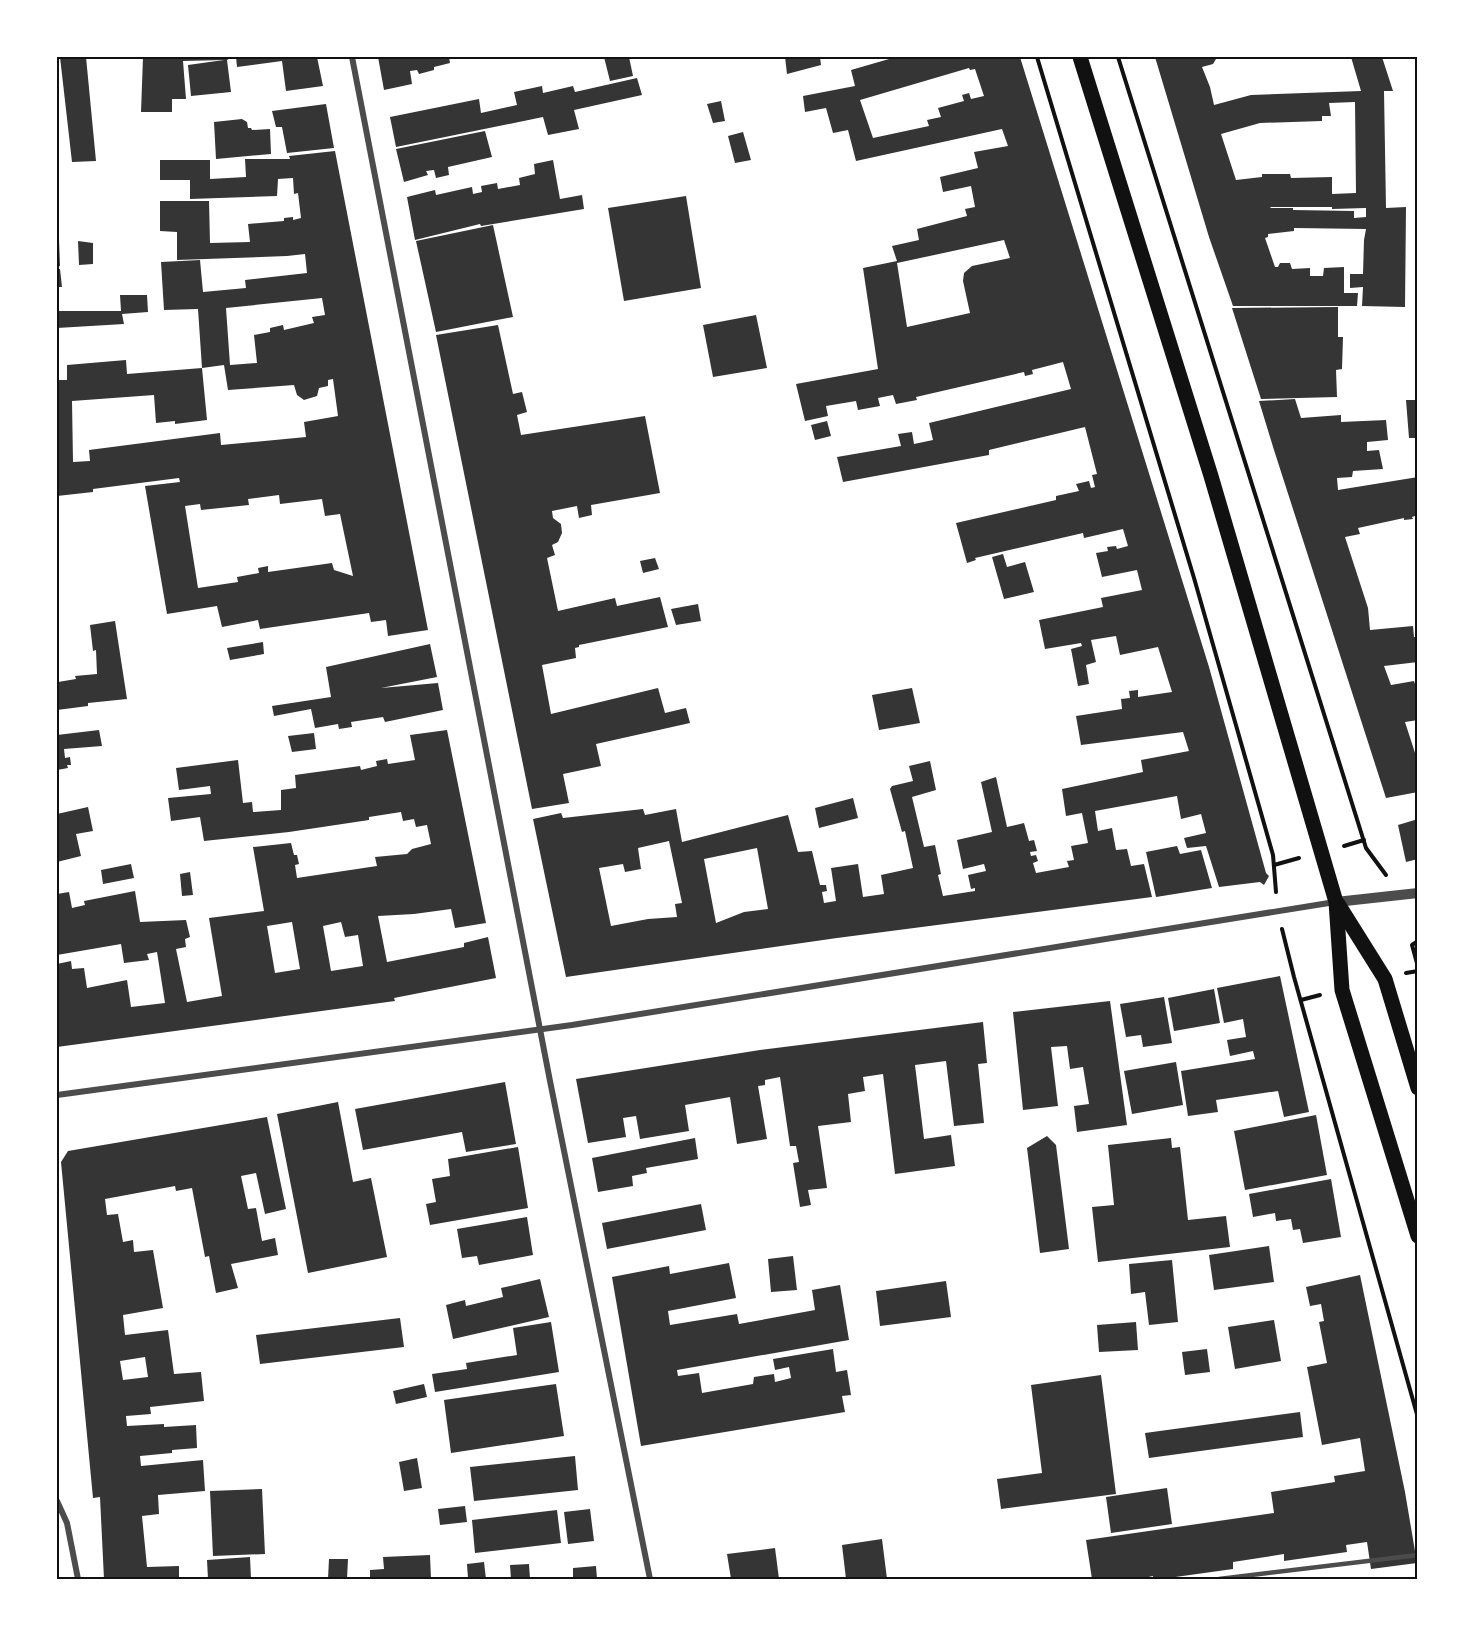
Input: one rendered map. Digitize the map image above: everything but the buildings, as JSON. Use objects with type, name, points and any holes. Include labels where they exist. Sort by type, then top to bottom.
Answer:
[{"type":"main road","points":[[1080,57],[1211,476],[1336,902],[1342,990],[1418,1236]]},
{"type":"main road","points":[[1336,902],[1385,979],[1418,1088]]},
{"type":"street","points":[[352,57],[540,1029],[650,1579]]},
{"type":"street","points":[[57,1095],[503,1035],[1278,911],[1418,892]]},
{"type":"street","points":[[57,1501],[68,1523],[78,1579]]},
{"type":"lane","points":[[1219,1579],[1418,1556]]},
{"type":"path","points":[[1037,57],[1194,578],[1274,855],[1278,911],[1294,977],[1418,1418]]},
{"type":"path","points":[[1118,57],[1366,848],[1389,879]]},
{"type":"path","points":[[1418,941],[1412,945],[1418,968]]}]
